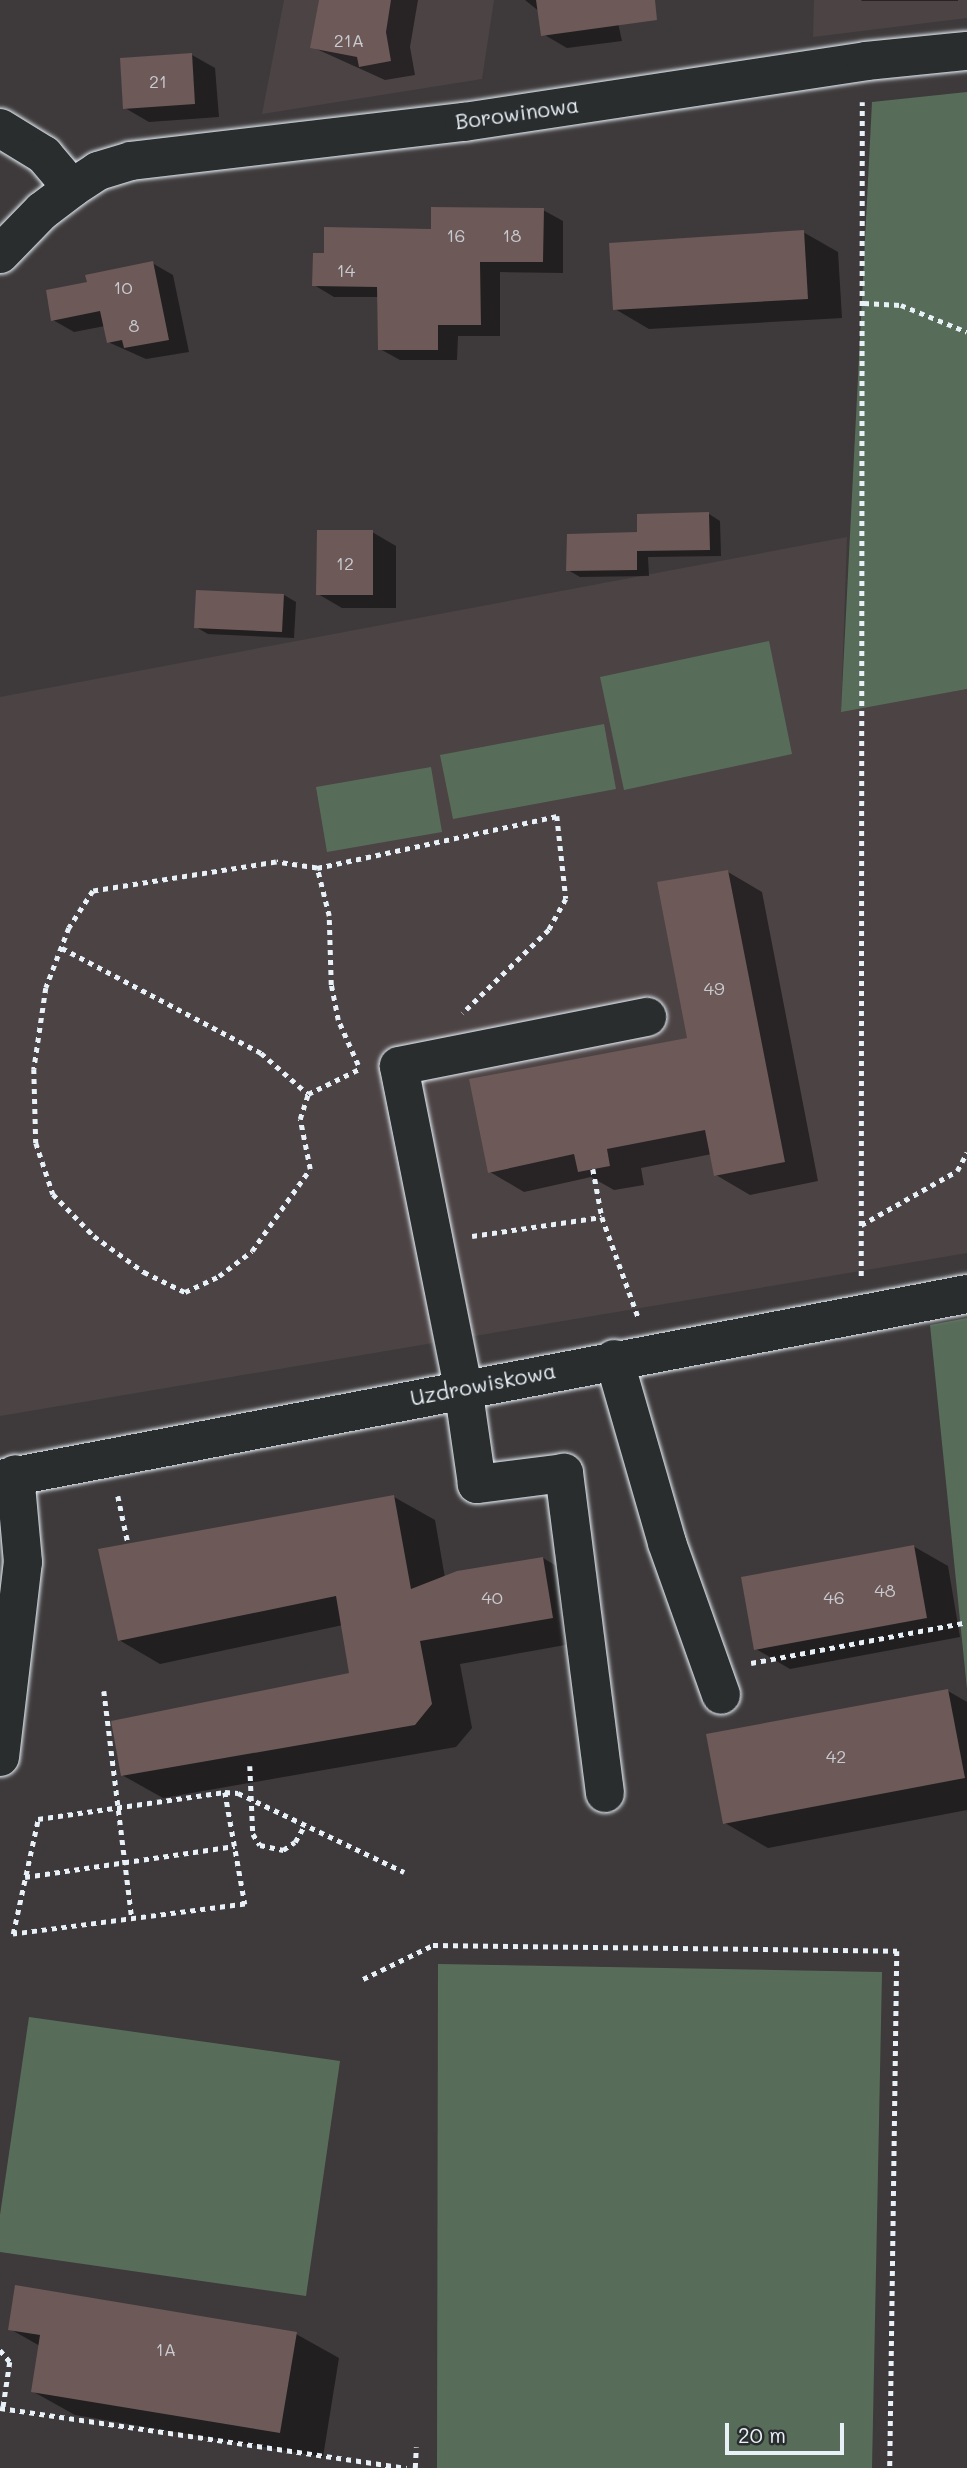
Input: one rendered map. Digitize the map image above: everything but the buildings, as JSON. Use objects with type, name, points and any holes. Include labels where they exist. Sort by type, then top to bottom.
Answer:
[{"type":"street","name":"Borowinowa","points":[[0,254],[42,211],[72,188],[98,172],[131,161],[464,122],[866,61],[967,51]]},
{"type":"street","points":[[0,128],[44,155],[72,188]]},
{"type":"street","points":[[606,1793],[564,1473],[477,1484],[463,1387],[399,1066],[647,1017]]},
{"type":"street","name":"Uzdrowiskowa","points":[[7,1476],[463,1387],[967,1294]]},
{"type":"street","points":[[614,1359],[642,1465],[717,1683]]},
{"type":"street","points":[[0,1756],[23,1562],[7,1476]]},
{"type":"path","points":[[861,1282],[864,303],[862,94]]},
{"type":"path","points":[[864,303],[901,305],[967,332]]},
{"type":"path","points":[[360,1068],[307,1094],[300,1119],[310,1170],[252,1251],[219,1276],[185,1292],[144,1272],[94,1236],[53,1194],[36,1143],[34,1069],[46,988],[62,948],[93,891],[276,862],[317,868],[557,816],[566,899],[549,930],[472,1002],[430,1059]]},
{"type":"path","points":[[317,868],[329,916],[331,985],[338,1020],[360,1068],[376,1094],[407,1108]]},
{"type":"path","points":[[62,948],[261,1053],[307,1094]]},
{"type":"path","points":[[861,1225],[957,1171],[967,1152]]},
{"type":"path","points":[[593,1169],[602,1217],[640,1323]]},
{"type":"path","points":[[433,1241],[602,1217]]},
{"type":"path","points":[[717,1683],[966,1621]]},
{"type":"path","points":[[104,1690],[132,1919]]},
{"type":"path","points":[[250,1766],[253,1834],[260,1845],[283,1850],[295,1842],[305,1825]]},
{"type":"path","points":[[225,1792],[245,1904],[13,1934],[38,1819],[225,1792],[252,1800],[404,1872]]},
{"type":"path","points":[[25,1877],[235,1846]]},
{"type":"path","points":[[363,1979],[433,1945],[897,1951],[890,2468]]},
{"type":"path","points":[[0,2350],[10,2362],[2,2409],[407,2468]]},
{"type":"path","points":[[415,2468],[416,2447]]},
{"type":"shaded area","points":[[284,0],[494,0],[482,79],[262,114]]},
{"type":"shaded area","points":[[814,0],[967,0],[967,18],[813,37]]},
{"type":"shaded area","points":[[847,537],[841,711],[967,689],[967,1253],[0,1416],[0,697]]},
{"type":"green space","points":[[967,92],[967,689],[841,712],[872,102]]},
{"type":"green space","points":[[769,641],[792,754],[624,790],[600,677]]},
{"type":"green space","points":[[604,724],[616,789],[453,819],[440,755]]},
{"type":"green space","points":[[431,767],[442,832],[327,852],[316,787]]},
{"type":"green space","points":[[967,1318],[967,1689],[930,1325]]},
{"type":"green space","points":[[438,1964],[882,1972],[872,2468],[437,2468]]},
{"type":"green space","points":[[29,2017],[340,2061],[306,2296],[0,2252],[0,2215]]}]
